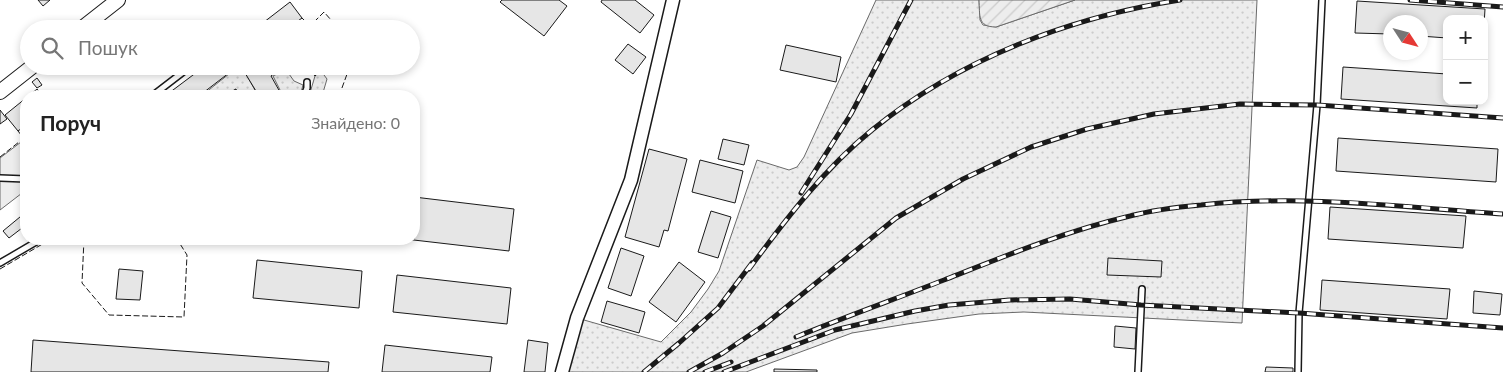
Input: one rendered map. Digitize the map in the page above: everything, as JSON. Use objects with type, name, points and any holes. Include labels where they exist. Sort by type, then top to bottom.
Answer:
[{"type":"main road","points":[[92,20],[118,0]]},
{"type":"main road","points":[[0,92],[22,75]]},
{"type":"street","points":[[562,372],[577,318],[631,180],[673,0]]},
{"type":"lane","points":[[1298,372],[1300,313],[1317,105],[1322,0]]},
{"type":"lane","points":[[160,90],[179,75]]},
{"type":"lane","points":[[306,90],[307,82]]},
{"type":"lane","points":[[0,178],[20,179]]},
{"type":"lane","points":[[0,263],[31,245]]},
{"type":"lane","points":[[1138,372],[1142,289]]},
{"type":"shaded area","points":[[876,0],[979,0],[980,20],[983,25],[996,27],[1075,0],[1257,0],[1242,323],[1024,312],[979,314],[852,333],[746,372],[562,372],[577,318],[661,342],[691,312],[719,271],[757,160],[789,170],[797,167],[804,157]]},
{"type":"shaded area","points":[[979,0],[1075,0],[996,27],[985,25],[981,19]]},
{"type":"shaded area","points":[[228,75],[247,75],[255,90],[236,89],[209,90]]},
{"type":"shaded area","points":[[290,75],[294,81],[303,85],[302,90],[280,90],[273,76]]},
{"type":"shaded area","points":[[324,75],[327,79],[324,90],[311,90],[315,76]]},
{"type":"shaded area","points":[[20,143],[20,195],[0,210],[0,158]]},
{"type":"building","points":[[38,0],[50,0],[43,6]]},
{"type":"building","points":[[502,0],[559,0],[567,6],[544,36],[500,2]]},
{"type":"building","points":[[602,0],[635,0],[654,15],[640,33],[601,2]]},
{"type":"building","points":[[1357,1],[1485,9],[1485,15],[1443,15],[1443,38],[1428,37],[1428,15],[1383,15],[1383,34],[1355,33]]},
{"type":"building","points":[[290,2],[302,18],[299,20],[267,20]]},
{"type":"building","points":[[628,44],[646,57],[633,74],[615,60]]},
{"type":"building","points":[[786,45],[841,57],[836,82],[780,70]]},
{"type":"building","points":[[1343,67],[1443,74],[1443,105],[1477,105],[1477,108],[1341,99]]},
{"type":"building","points":[[193,75],[226,75],[207,90],[173,90]]},
{"type":"building","points":[[246,75],[272,75],[271,76],[279,90],[255,90]]},
{"type":"building","points":[[37,78],[42,85],[37,88],[32,82]]},
{"type":"building","points":[[20,103],[20,130],[18,131],[5,115]]},
{"type":"building","points":[[0,110],[7,119],[0,124]]},
{"type":"building","points":[[1338,138],[1498,149],[1496,182],[1336,171]]},
{"type":"building","points":[[723,139],[749,145],[744,165],[718,159]]},
{"type":"building","points":[[649,149],[687,159],[668,231],[664,230],[659,247],[625,237]]},
{"type":"building","points":[[700,160],[743,171],[735,203],[692,192]]},
{"type":"building","points":[[420,198],[514,209],[509,251],[420,241]]},
{"type":"building","points":[[1330,207],[1466,216],[1463,248],[1328,239]]},
{"type":"building","points":[[711,211],[731,217],[718,258],[698,252]]},
{"type":"building","points":[[20,217],[20,230],[9,238],[3,231]]},
{"type":"building","points":[[621,248],[644,256],[631,296],[608,288]]},
{"type":"building","points":[[1108,258],[1162,261],[1161,277],[1107,275]]},
{"type":"building","points":[[257,260],[362,271],[359,308],[253,298]]},
{"type":"building","points":[[679,262],[705,282],[676,322],[649,302]]},
{"type":"building","points":[[119,269],[143,271],[140,300],[116,299]]},
{"type":"building","points":[[397,275],[511,288],[507,324],[393,312]]},
{"type":"building","points":[[1322,280],[1450,289],[1447,319],[1320,310]]},
{"type":"building","points":[[1474,291],[1502,294],[1500,315],[1473,313]]},
{"type":"building","points":[[607,301],[645,312],[639,333],[601,322]]},
{"type":"building","points":[[1115,326],[1136,328],[1135,349],[1114,347]]},
{"type":"building","points":[[33,340],[329,362],[328,372],[31,372]]},
{"type":"building","points":[[528,340],[548,343],[545,372],[524,372]]},
{"type":"building","points":[[385,345],[492,357],[490,372],[382,372]]},
{"type":"building","points":[[1266,367],[1293,368],[1293,372],[1265,372]]},
{"type":"building","points":[[774,369],[817,370],[817,372],[774,372]]},
{"type":"railway","points":[[801,193],[851,114],[911,0]]},
{"type":"railway","points":[[749,269],[792,213],[854,145],[906,105],[941,82],[979,62],[1057,30],[1098,18],[1180,0]]},
{"type":"railway","points":[[1410,0],[1503,7]]},
{"type":"railway","points":[[689,372],[723,353],[763,326],[896,218],[963,179],[1031,147],[1087,129],[1154,114],[1240,104],[1317,105],[1503,118]]},
{"type":"railway","points":[[796,337],[1036,245],[1106,222],[1157,210],[1239,202],[1314,201],[1503,214]]},
{"type":"railway","points":[[644,372],[718,308],[752,263]]},
{"type":"railway","points":[[724,372],[835,330],[949,305],[1010,300],[1070,299],[1503,328]]},
{"type":"railway","points":[[705,372],[731,362]]},
{"type":"fence","points":[[316,20],[324,12],[331,20]]},
{"type":"fence","points":[[341,90],[347,75]]},
{"type":"fence","points":[[0,157],[20,141]]},
{"type":"fence","points":[[0,269],[41,245]]},
{"type":"fence","points":[[84,245],[82,283],[109,315],[184,317],[187,255],[181,245]]}]
